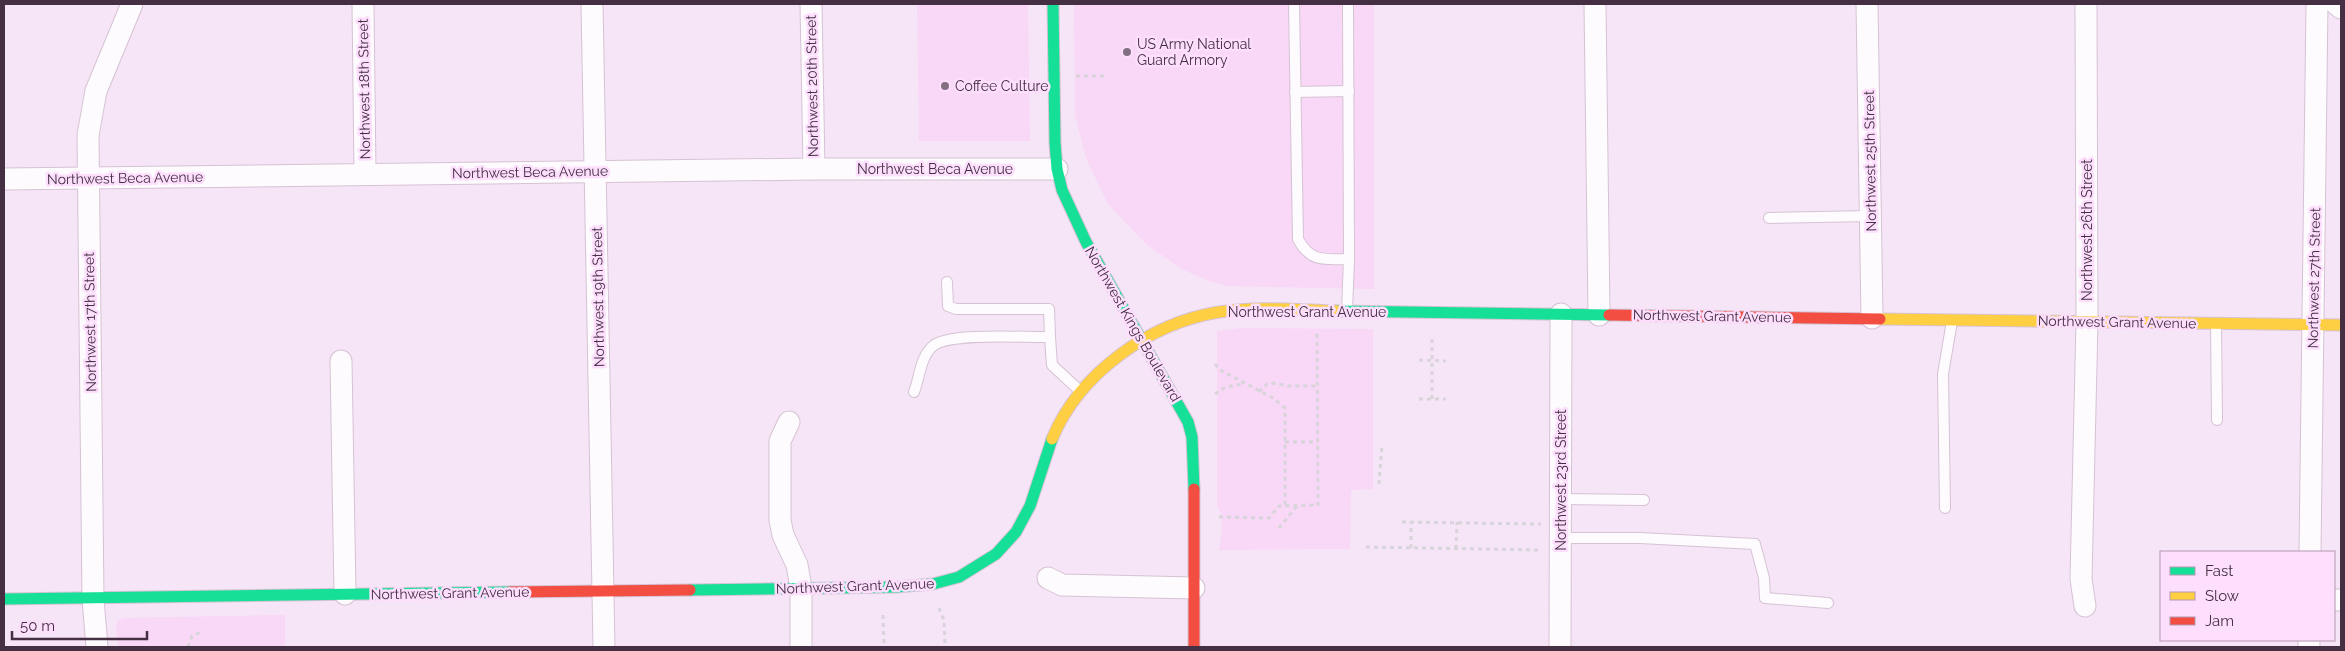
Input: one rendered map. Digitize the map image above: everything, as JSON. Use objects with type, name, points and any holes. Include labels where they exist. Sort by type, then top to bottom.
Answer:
[{"type":"main road","name":"Northwest Kings Boulevard","points":[[1053,4],[1057,169],[1069,208],[1142,342],[1176,398],[1188,422],[1192,437],[1195,501],[1194,647]]},
{"type":"main road","name":"Northwest Grant Avenue","points":[[4,599],[801,588],[927,585],[945,582],[970,572],[986,562],[1004,547],[1021,525],[1029,508],[1054,435],[1069,406],[1103,368],[1142,342],[1178,323],[1212,313],[1241,310],[1347,311],[2341,326]]},
{"type":"street","name":"Northwest 17th Street","points":[[97,647],[93,599],[88,134],[96,91],[132,4]]},
{"type":"street","name":"Northwest 18th Street","points":[[363,4],[365,174]]},
{"type":"street","name":"Northwest 19th Street","points":[[592,4],[604,647]]},
{"type":"street","name":"Northwest 20th Street","points":[[811,4],[814,169]]},
{"type":"street","points":[[1595,4],[1599,315]]},
{"type":"street","name":"Northwest 25th Street","points":[[1867,4],[1872,318]]},
{"type":"street","name":"Northwest 26th Street","points":[[2086,4],[2087,322],[2081,579],[2086,606]]},
{"type":"street","name":"Northwest 27th Street","points":[[2310,551],[2317,4]]},
{"type":"street","points":[[2336,4],[2341,8]]},
{"type":"street","name":"Northwest Beca Avenue","points":[[4,179],[595,171],[1057,169]]},
{"type":"street","name":"Northwest 23rd Street","points":[[1560,647],[1561,314]]},
{"type":"street","points":[[341,361],[345,594]]},
{"type":"street","points":[[789,422],[780,441],[780,520],[783,535],[797,565],[801,588],[801,647]]},
{"type":"street","points":[[1048,578],[1062,585],[1194,588]]},
{"type":"lane","points":[[1294,4],[1298,239],[1305,253],[1320,259],[1349,259]]},
{"type":"lane","points":[[1347,311],[1349,259],[1348,4]]},
{"type":"lane","points":[[1295,92],[1349,91]]},
{"type":"lane","points":[[1769,218],[1871,216]]},
{"type":"lane","points":[[946,282],[948,306],[956,309],[1050,309],[1052,365],[1081,392]]},
{"type":"lane","points":[[1945,508],[1943,374],[1952,320]]},
{"type":"lane","points":[[2216,324],[2217,420]]},
{"type":"lane","points":[[914,392],[921,365],[933,346],[950,338],[1050,337]]},
{"type":"lane","points":[[1561,499],[1644,500]]},
{"type":"lane","points":[[1561,538],[1640,538],[1755,544],[1764,578],[1764,598],[1828,603]]},
{"type":"path","points":[[1072,76],[1106,76]]},
{"type":"path","points":[[1219,517],[1269,518],[1280,506],[1318,505],[1318,338],[1316,328]]},
{"type":"path","points":[[1432,329],[1432,399]]},
{"type":"path","points":[[1419,360],[1446,360]]},
{"type":"path","points":[[1215,364],[1220,370],[1242,384],[1273,398],[1285,408],[1285,506]]},
{"type":"path","points":[[1259,392],[1268,384],[1273,383],[1288,386],[1318,386]]},
{"type":"path","points":[[1215,394],[1226,387],[1242,384]]},
{"type":"path","points":[[1419,399],[1446,399]]},
{"type":"path","points":[[1285,442],[1318,442]]},
{"type":"path","points":[[1379,484],[1382,445]]},
{"type":"path","points":[[1279,528],[1297,505]]},
{"type":"path","points":[[1402,522],[1541,524]]},
{"type":"path","points":[[1410,548],[1411,522]]},
{"type":"path","points":[[1456,549],[1457,522]]},
{"type":"path","points":[[1366,548],[1541,550]]},
{"type":"path","points":[[939,608],[944,620],[945,647]]},
{"type":"path","points":[[883,615],[884,647]]},
{"type":"path","points":[[188,647],[192,636],[203,631]]},
{"type":"shaded area","points":[[917,4],[1028,4],[1030,141],[919,141]]},
{"type":"shaded area","points":[[1074,4],[1374,4],[1374,289],[1227,286],[1209,281],[1182,269],[1147,245],[1108,204],[1086,158],[1075,116]]},
{"type":"shaded area","points":[[1242,328],[1373,329],[1373,489],[1351,490],[1350,549],[1219,550],[1222,533],[1221,513],[1217,506],[1217,331]]},
{"type":"shaded area","points":[[285,615],[285,647],[118,647],[116,627],[118,621],[123,618]]},
{"type":"traffic: fast","points":[[1053,4],[1055,143],[1057,169],[1062,190],[1086,242],[1188,422],[1192,437],[1194,489]]},
{"type":"traffic: fast","points":[[1337,311],[1609,315]]},
{"type":"traffic: fast","points":[[690,590],[896,587],[933,584],[959,577],[996,554],[1016,532],[1030,506],[1052,439]]},
{"type":"traffic: fast","points":[[4,599],[510,592]]},
{"type":"traffic: slow","points":[[1052,439],[1064,415],[1098,373],[1119,355],[1167,327],[1193,318],[1234,310],[1337,311]]},
{"type":"traffic: slow","points":[[1880,319],[2341,325]]},
{"type":"traffic: jam","points":[[1609,315],[1880,319]]},
{"type":"traffic: jam","points":[[1194,489],[1194,647]]},
{"type":"traffic: jam","points":[[510,592],[690,590]]},
{"type":"place","name":"US Army National Guard Armory","points":[[1127,52]]},
{"type":"place","name":"Coffee Culture","points":[[945,86]]}]
